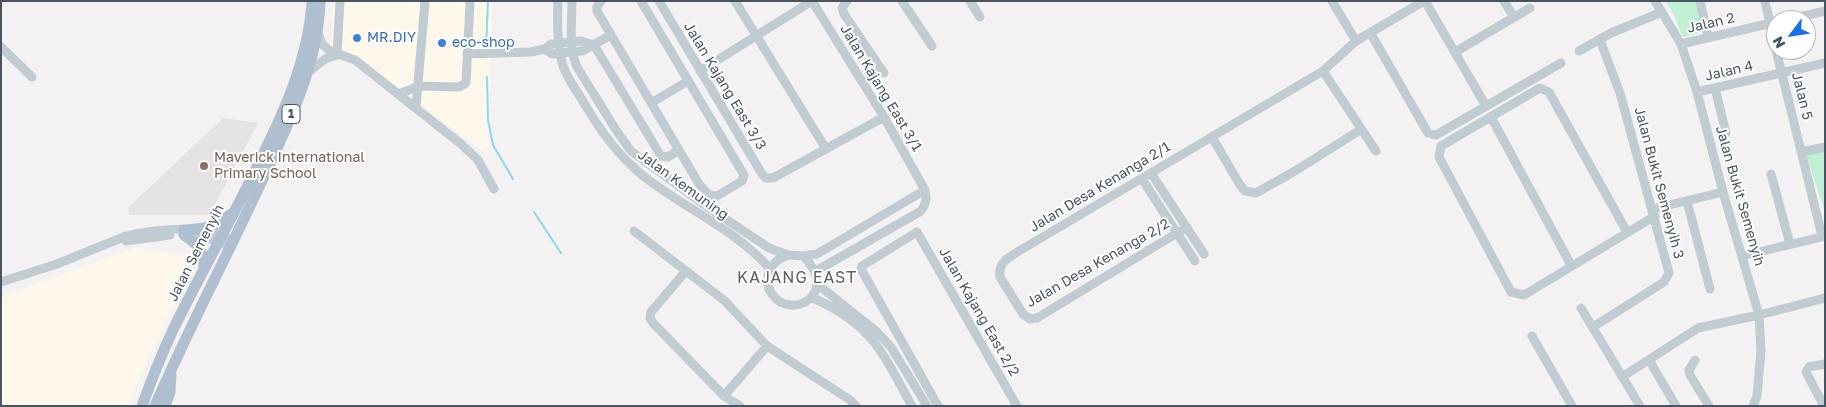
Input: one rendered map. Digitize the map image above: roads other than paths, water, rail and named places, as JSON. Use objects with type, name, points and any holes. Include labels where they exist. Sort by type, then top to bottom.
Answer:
[{"type":"main road","name":"Jalan Semenyih","points":[[142,406],[172,331],[261,158],[297,74],[309,32],[312,1]]},
{"type":"main road","name":"Jalan Semenyih","points":[[155,406],[177,355],[233,244],[271,161],[306,74],[318,33],[320,1]]},
{"type":"main road","points":[[184,232],[212,227],[234,212]]},
{"type":"main road","points":[[184,232],[200,248],[204,257],[204,269]]},
{"type":"main road","name":"1","points":[[165,406],[170,392],[171,371]]},
{"type":"street","points":[[337,55],[340,1]]},
{"type":"street","points":[[416,107],[425,1]]},
{"type":"street","name":"Jalan Kemuning","points":[[558,1],[558,30],[553,49],[597,125],[618,153],[641,174],[735,239],[762,260],[770,269]]},
{"type":"street","name":"Jalan Kemuning","points":[[572,1],[571,27],[576,41],[577,67],[616,130],[632,151],[703,204],[769,248],[788,255]]},
{"type":"street","points":[[601,1],[597,11],[699,184],[709,195],[717,196],[742,181],[744,175],[641,1]]},
{"type":"street","name":"Jalan Kajang East 3/3","points":[[659,1],[766,178],[773,178],[826,149]]},
{"type":"street","points":[[735,1],[826,149],[884,117]]},
{"type":"street","points":[[700,70],[812,1]]},
{"type":"street","name":"Jalan Kajang East 3/1","points":[[812,1],[884,117],[926,190]]},
{"type":"street","points":[[847,1],[842,8],[844,14],[884,73]]},
{"type":"street","points":[[902,1],[932,46]]},
{"type":"street","points":[[970,1],[980,17]]},
{"type":"street","points":[[1332,1],[1356,41]]},
{"type":"street","points":[[1425,1],[1486,106]]},
{"type":"street","name":"Jalan Desa Kenanga 2/1","points":[[1002,262],[1323,71],[1356,41],[1425,1]]},
{"type":"street","points":[[1504,1],[1514,17]]},
{"type":"street","name":"Jalan Bukit Semenyih","points":[[1655,1],[1681,44],[1697,92],[1723,192],[1759,315],[1760,360],[1757,396],[1753,406]]},
{"type":"street","points":[[1700,1],[1708,37]]},
{"type":"street","points":[[399,94],[419,86],[459,87],[466,83],[470,3]]},
{"type":"street","points":[[1455,52],[1530,8]]},
{"type":"street","points":[[1579,50],[1611,33],[1662,12]]},
{"type":"street","name":"Jalan 2","points":[[1681,44],[1766,25]]},
{"type":"street","points":[[318,33],[322,44],[330,51],[355,60],[461,144],[478,160],[494,189]]},
{"type":"street","points":[[1371,34],[1428,133],[1436,136],[1561,63]]},
{"type":"street","points":[[553,49],[577,52],[611,35]]},
{"type":"street","name":"Jalan Bukit Semenyih 3","points":[[1593,327],[1664,282],[1668,278],[1669,273],[1620,93],[1600,40]]},
{"type":"street","points":[[467,54],[531,52],[553,49],[576,41],[594,45],[661,156],[668,157],[679,150]]},
{"type":"street","points":[[1,47],[32,78]]},
{"type":"street","points":[[306,74],[325,59],[337,55]]},
{"type":"street","name":"Jalan 5","points":[[1779,60],[1823,236]]},
{"type":"street","name":"Jalan 4","points":[[1697,92],[1825,63]]},
{"type":"street","points":[[1323,71],[1343,99],[1360,130],[1376,151]]},
{"type":"street","points":[[651,102],[688,81]]},
{"type":"street","points":[[1627,232],[1549,92],[1540,88],[1441,146],[1439,157],[1511,292],[1524,295],[1627,232],[1654,213],[1687,201],[1723,192]]},
{"type":"street","points":[[1715,88],[1726,133]]},
{"type":"street","points":[[1490,117],[1571,265]]},
{"type":"street","points":[[1212,137],[1240,185],[1245,191],[1256,193],[1360,130]]},
{"type":"street","points":[[1801,152],[1825,146]]},
{"type":"street","points":[[907,201],[913,191],[916,173]]},
{"type":"street","points":[[1151,173],[1204,254]]},
{"type":"street","points":[[1771,174],[1790,244]]},
{"type":"street","points":[[1142,179],[1195,261]]},
{"type":"street","points":[[699,184],[703,204]]},
{"type":"street","points":[[803,256],[812,264],[816,271],[817,284],[811,297],[805,302],[789,305],[775,298],[768,284],[770,269],[774,262],[788,255],[803,256],[817,254],[926,190]]},
{"type":"street","points":[[816,271],[921,211],[926,204],[926,190]]},
{"type":"street","points":[[1687,201],[1710,289]]},
{"type":"street","name":"Jalan Desa Kenanga 2/2","points":[[1002,262],[999,270],[1000,277],[1011,296],[1024,314],[1030,319],[1037,318],[1187,228]]},
{"type":"street","points":[[634,231],[725,302],[767,346],[850,400],[856,406]]},
{"type":"street","points":[[1,282],[57,264],[116,240],[127,241],[184,232],[221,238],[233,244]]},
{"type":"street","name":"Jalan Kajang East 2/2","points":[[938,406],[861,269],[862,266],[917,232],[1017,406]]},
{"type":"street","points":[[1742,256],[1823,236]]},
{"type":"street","points":[[686,271],[651,312],[650,318],[724,396],[740,406]]},
{"type":"street","points":[[817,284],[876,331],[891,347],[927,405]]},
{"type":"street","points":[[811,297],[830,306],[851,320],[874,342],[912,406]]},
{"type":"street","points":[[1622,377],[1698,328],[1825,298]]},
{"type":"street","points":[[1581,308],[1640,406]]},
{"type":"street","points":[[1532,336],[1572,406]]},
{"type":"street","points":[[724,396],[767,346]]},
{"type":"street","points":[[1649,360],[1676,406]]},
{"type":"street","points":[[1695,360],[1689,370],[1690,375],[1709,406]]},
{"type":"street","points":[[1824,406],[1806,372],[1808,367],[1825,364]]},
{"type":"waterway","points":[[486,49],[488,1]]},
{"type":"waterway","points":[[487,77],[488,120],[493,145],[513,179]]},
{"type":"waterway","points":[[534,212],[561,253]]},
{"type":"place","name":"MR.DIY","points":[[357,38]]},
{"type":"place","name":"eco-shop","points":[[442,43]]},
{"type":"place","name":"Maverick International Primary School","points":[[204,166]]},
{"type":"district","name":"KAJANG EAST","points":[[797,278]]}]
